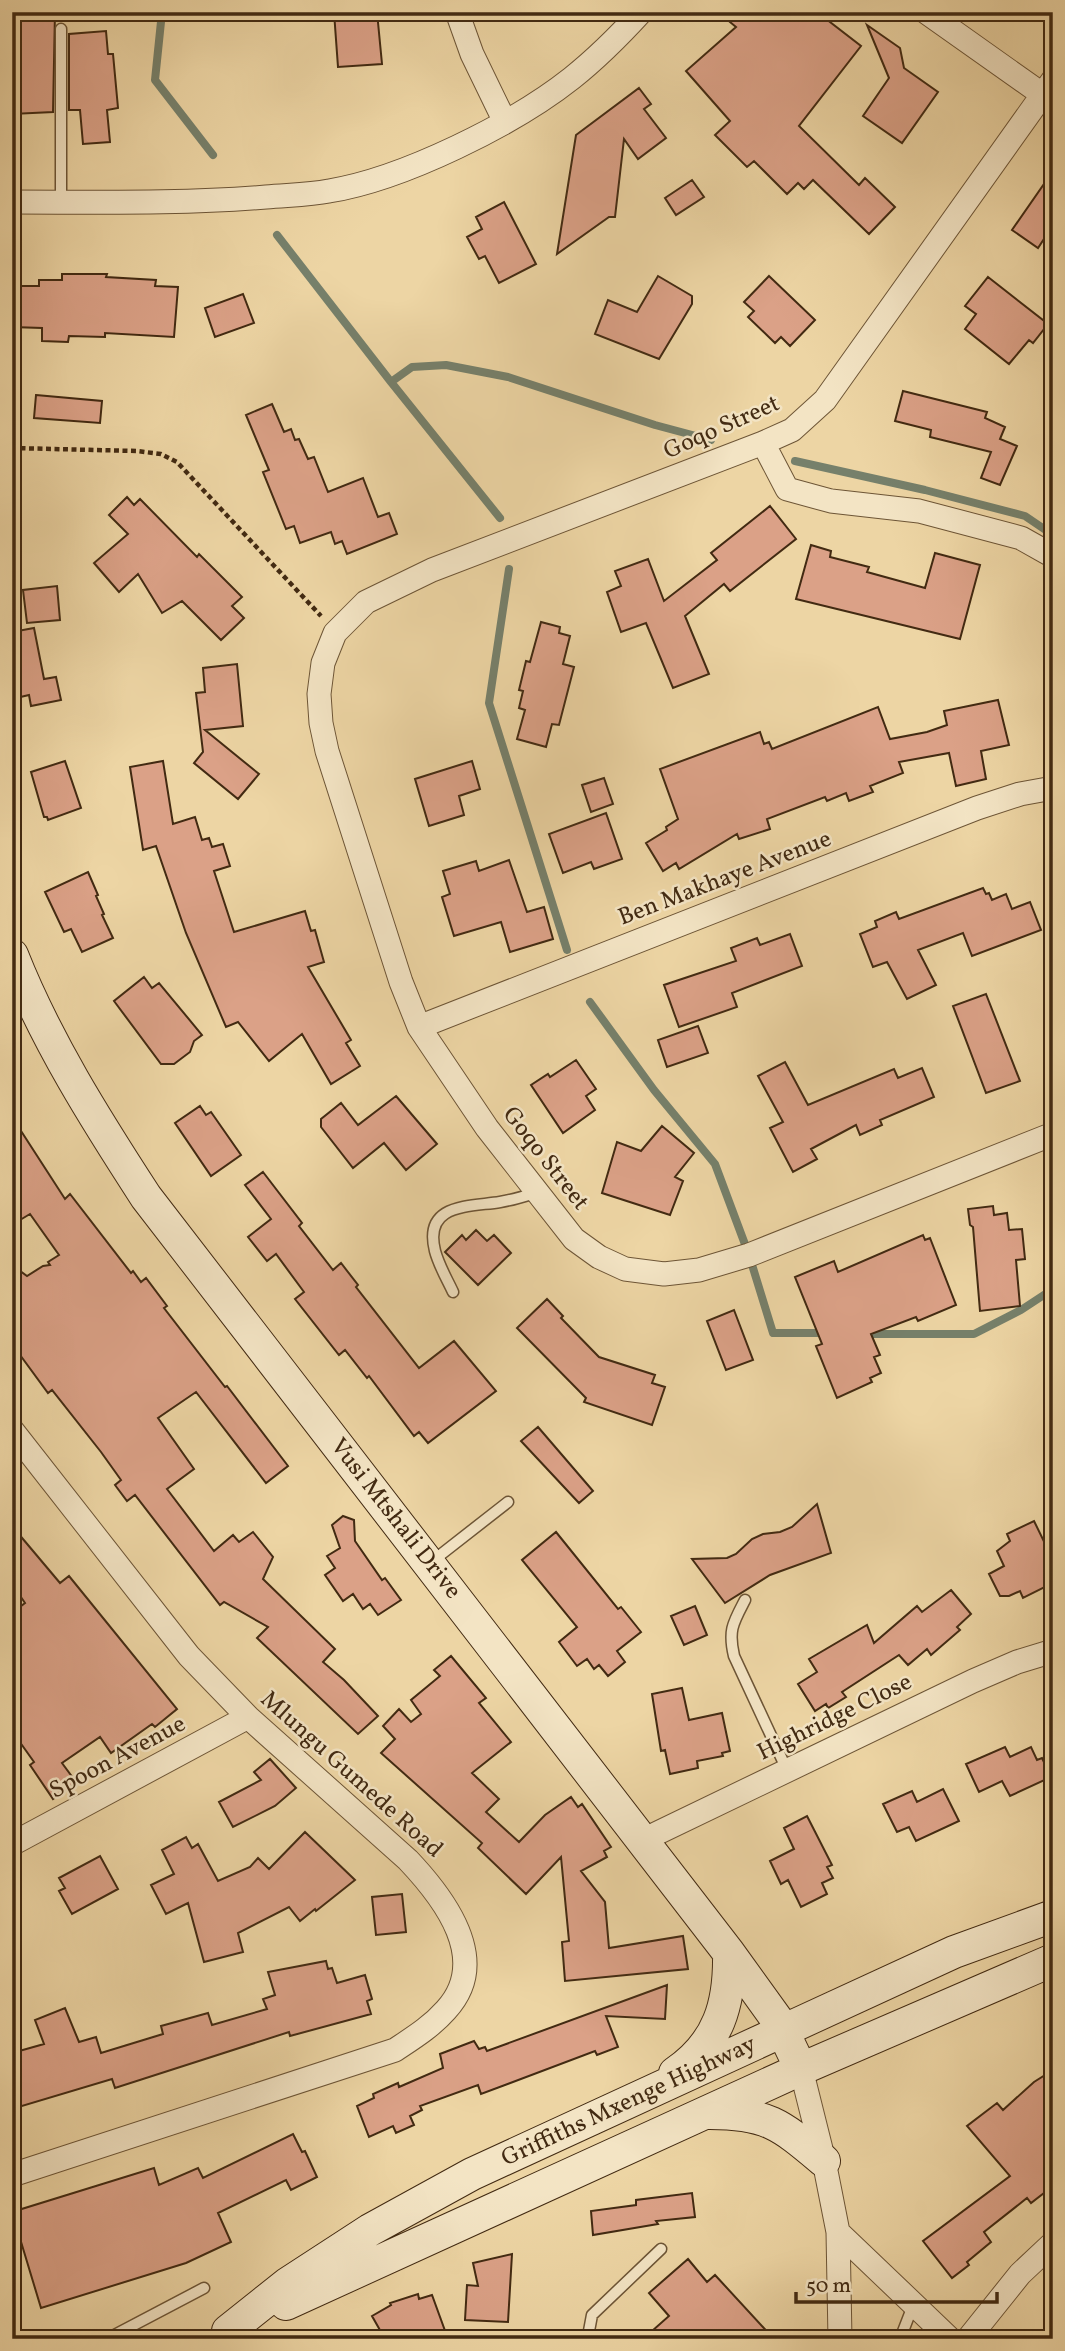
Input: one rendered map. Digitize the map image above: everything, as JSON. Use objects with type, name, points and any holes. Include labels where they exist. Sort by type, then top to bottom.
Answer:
[{"type":"street","points":[[457,12],[472,54],[505,122]]},
{"type":"street","points":[[12,202],[199,202],[330,191],[378,178],[431,158],[505,122],[571,79],[616,39],[641,12]]},
{"type":"street","name":"Goqo Street","points":[[926,12],[1049,92],[825,400],[792,430],[763,443],[397,586],[366,602],[335,633],[323,663],[319,694],[323,733],[346,817],[401,982],[419,1027],[458,1088],[574,1239],[599,1257],[625,1269],[664,1274],[699,1270],[749,1255],[1053,1134]]},
{"type":"street","points":[[763,443],[787,489],[831,501],[919,511],[1021,538],[1053,556]]},
{"type":"street","name":"Ben Makhaye Avenue","points":[[419,1027],[977,808],[1020,794],[1053,788]]},
{"type":"street","name":"Vusi Mtshali Drive","points":[[16,972],[75,1085],[146,1197],[729,1953],[778,2021],[801,2069]]},
{"type":"street","name":"Mlungu Gumede Road","points":[[12,1430],[189,1656],[248,1717],[408,1860],[432,1885],[448,1908],[465,1956],[461,1983],[448,2008],[425,2031],[395,2050],[12,2175]]},
{"type":"street","name":"Highridge Close","points":[[643,1840],[973,1681],[1017,1662],[1053,1651]]},
{"type":"street","name":"Spoon Avenue","points":[[14,1840],[248,1717]]},
{"type":"street","name":"Griffiths Mxenge Highway","points":[[220,2335],[287,2284],[370,2230],[472,2174],[954,1952],[1053,1916]]},
{"type":"street","points":[[633,2101],[684,2066],[699,2052],[715,2029],[730,1985],[729,1953]]},
{"type":"street","name":"Griffiths Mxenge Highway","points":[[220,2335],[702,2113],[1053,1960]]},
{"type":"street","points":[[801,2069],[838,2232],[840,2339]]},
{"type":"street","points":[[702,2113],[745,2115],[766,2120],[785,2129],[824,2161]]},
{"type":"street","points":[[838,2232],[950,2339]]},
{"type":"street","points":[[968,2339],[1020,2274],[1053,2243]]},
{"type":"lane","points":[[61,29],[61,202]]},
{"type":"lane","points":[[453,1292],[434,1249],[435,1229],[440,1217],[459,1206],[501,1202],[538,1192]]},
{"type":"lane","points":[[429,1564],[508,1502]]},
{"type":"lane","points":[[745,1600],[730,1627],[730,1642],[787,1770]]},
{"type":"lane","points":[[591,2339],[589,2331],[592,2315],[661,2249]]},
{"type":"lane","points":[[107,2339],[204,2288]]},
{"type":"lane","points":[[900,2339],[914,2303]]},
{"type":"path","points":[[12,448],[137,451],[161,454],[177,462],[335,633]]},
{"type":"building","points":[[15,12],[55,12],[53,112],[12,114],[12,18],[15,18]]},
{"type":"building","points":[[334,12],[377,12],[382,64],[338,67]]},
{"type":"building","points":[[718,12],[817,12],[861,46],[799,126],[859,185],[865,178],[895,207],[869,234],[813,180],[804,189],[798,183],[787,194],[754,161],[747,167],[715,135],[730,121],[686,71],[736,27]]},
{"type":"building","points":[[867,25],[900,48],[904,68],[938,92],[902,143],[863,116],[889,78]]},
{"type":"building","points":[[106,31],[108,54],[113,54],[118,108],[107,110],[110,142],[83,144],[80,110],[69,110],[69,34]]},
{"type":"building","points":[[639,88],[651,104],[644,109],[666,138],[638,159],[624,139],[615,217],[609,217],[557,254],[576,135]]},
{"type":"building","points":[[1053,171],[1053,245],[1044,239],[1038,248],[1012,230]]},
{"type":"building","points":[[692,180],[704,197],[676,215],[665,198]]},
{"type":"building","points":[[504,202],[536,264],[499,283],[485,256],[479,259],[467,237],[482,229],[476,217]]},
{"type":"building","points":[[62,274],[107,274],[106,277],[156,280],[155,286],[178,287],[174,337],[105,333],[105,337],[69,336],[68,342],[42,341],[42,328],[12,327],[12,286],[39,286],[39,280],[62,280]]},
{"type":"building","points":[[658,276],[692,296],[692,304],[659,359],[595,334],[608,300],[637,312]]},
{"type":"building","points":[[769,276],[815,320],[790,346],[781,337],[775,343],[748,317],[754,311],[744,302]]},
{"type":"building","points":[[988,277],[1048,324],[1033,343],[1029,340],[1009,364],[965,329],[976,314],[965,306]]},
{"type":"building","points":[[243,294],[254,323],[215,337],[205,308]]},
{"type":"building","points":[[903,391],[987,412],[985,418],[1005,427],[1000,439],[1017,446],[1000,485],[981,478],[991,452],[930,437],[931,430],[895,421]]},
{"type":"building","points":[[36,395],[102,401],[100,423],[34,418]]},
{"type":"building","points":[[272,404],[284,432],[291,429],[308,459],[314,457],[328,492],[363,478],[378,517],[389,513],[397,534],[347,554],[342,541],[335,544],[331,532],[300,543],[294,526],[286,529],[263,472],[269,470],[246,415]]},
{"type":"building","points":[[127,497],[134,505],[140,499],[197,557],[199,554],[242,597],[232,606],[244,618],[221,640],[182,601],[162,613],[138,574],[119,592],[94,563],[128,534],[109,515]]},
{"type":"building","points":[[770,506],[796,539],[730,591],[724,584],[685,616],[709,674],[673,688],[646,623],[621,632],[607,592],[621,586],[615,571],[648,559],[664,601],[717,560],[711,553]]},
{"type":"building","points":[[811,545],[831,551],[830,557],[869,567],[867,572],[925,588],[935,553],[980,565],[960,639],[796,599]]},
{"type":"building","points":[[57,586],[60,620],[27,623],[23,590]]},
{"type":"building","points":[[541,622],[560,627],[559,633],[570,636],[563,664],[574,667],[559,725],[552,724],[546,747],[517,739],[525,710],[519,708],[523,691],[519,690],[526,661],[530,662]]},
{"type":"building","points":[[34,628],[44,679],[56,677],[61,700],[31,706],[29,695],[12,699],[12,632]]},
{"type":"building","points":[[237,664],[243,726],[205,730],[259,774],[238,799],[194,763],[203,752],[196,693],[205,692],[203,668]]},
{"type":"building","points":[[998,700],[1009,745],[981,751],[986,779],[956,786],[949,753],[899,762],[903,773],[870,786],[873,792],[849,801],[846,793],[827,801],[825,797],[767,819],[770,829],[739,839],[737,834],[679,869],[676,863],[663,871],[646,843],[667,830],[666,827],[678,819],[660,769],[760,732],[764,744],[769,742],[772,749],[878,707],[890,739],[927,732],[947,725],[944,711]]},
{"type":"building","points":[[65,761],[81,808],[48,820],[44,817],[31,772]]},
{"type":"building","points":[[163,761],[173,824],[195,817],[202,840],[209,838],[212,847],[223,844],[230,866],[214,871],[234,932],[305,911],[311,931],[315,930],[324,962],[308,967],[351,1040],[346,1043],[360,1066],[331,1084],[302,1034],[269,1061],[238,1022],[226,1027],[186,933],[156,846],[143,850],[130,767]]},
{"type":"building","points":[[472,761],[480,789],[459,796],[464,815],[429,826],[415,779]]},
{"type":"building","points":[[604,778],[613,804],[591,812],[582,785]]},
{"type":"building","points":[[606,813],[622,859],[594,869],[591,862],[563,873],[549,834]]},
{"type":"building","points":[[509,860],[527,912],[544,907],[553,939],[510,952],[501,922],[454,936],[442,897],[450,894],[443,871],[476,861],[479,871]]},
{"type":"building","points":[[88,872],[98,895],[96,896],[104,914],[102,915],[113,938],[82,952],[71,929],[64,932],[45,892]]},
{"type":"building","points":[[983,888],[992,900],[1006,894],[1012,909],[1030,902],[1041,930],[972,956],[963,933],[918,950],[936,985],[907,999],[887,962],[873,967],[860,934],[877,927],[875,921],[896,912],[899,919]]},
{"type":"building","points":[[790,934],[802,966],[732,993],[737,1007],[679,1027],[664,985],[736,961],[731,948],[757,938],[760,945]]},
{"type":"building","points":[[144,977],[152,988],[159,983],[202,1035],[194,1041],[190,1052],[174,1064],[161,1064],[114,1001]]},
{"type":"building","points":[[986,994],[1020,1081],[986,1093],[953,1006]]},
{"type":"building","points":[[698,1026],[708,1053],[667,1067],[658,1040]]},
{"type":"building","points":[[576,1060],[596,1089],[586,1096],[595,1110],[563,1133],[531,1085],[548,1074],[550,1077]]},
{"type":"building","points":[[785,1062],[808,1105],[894,1069],[898,1078],[922,1068],[934,1097],[880,1120],[882,1125],[860,1135],[856,1125],[811,1149],[817,1159],[793,1172],[770,1128],[783,1122],[758,1076]]},
{"type":"building","points":[[396,1096],[437,1144],[406,1170],[384,1143],[353,1168],[321,1127],[321,1119],[341,1103],[358,1125]]},
{"type":"building","points":[[200,1106],[206,1115],[211,1112],[241,1155],[211,1176],[175,1123]]},
{"type":"building","points":[[12,1117],[65,1199],[70,1194],[131,1273],[133,1271],[141,1282],[146,1278],[167,1306],[164,1308],[288,1466],[266,1483],[196,1392],[158,1418],[194,1469],[167,1489],[214,1551],[233,1535],[239,1542],[253,1532],[273,1557],[263,1579],[335,1649],[323,1662],[378,1716],[358,1734],[257,1638],[268,1627],[224,1602],[220,1605],[135,1495],[127,1501],[115,1485],[121,1480],[101,1452],[52,1390],[48,1393],[12,1344],[12,1265],[27,1276],[43,1266],[50,1265],[48,1262],[59,1255],[30,1214],[20,1220],[12,1208]]},
{"type":"building","points":[[662,1126],[694,1153],[675,1177],[683,1181],[670,1215],[602,1193],[617,1142],[641,1151]]},
{"type":"building","points":[[263,1172],[333,1270],[341,1263],[358,1285],[356,1287],[419,1368],[454,1341],[496,1391],[428,1443],[419,1432],[414,1436],[369,1376],[367,1378],[345,1350],[339,1355],[295,1299],[304,1292],[276,1254],[267,1261],[248,1237],[271,1219],[245,1185]]},
{"type":"building","points":[[993,1206],[994,1215],[1007,1213],[1009,1230],[1022,1229],[1025,1259],[1016,1260],[1020,1306],[980,1311],[973,1227],[970,1225],[968,1209]]},
{"type":"building","points":[[476,1230],[487,1241],[494,1235],[511,1253],[478,1285],[445,1252],[462,1235],[466,1240]]},
{"type":"building","points":[[923,1235],[925,1240],[930,1238],[956,1305],[918,1321],[916,1317],[871,1334],[880,1355],[874,1357],[881,1373],[870,1378],[872,1382],[837,1398],[816,1346],[822,1344],[795,1277],[834,1261],[838,1272]]},
{"type":"building","points":[[547,1299],[563,1316],[561,1318],[599,1357],[655,1375],[652,1383],[665,1387],[652,1425],[584,1402],[586,1398],[517,1328]]},
{"type":"building","points":[[734,1310],[753,1360],[726,1370],[707,1321]]},
{"type":"building","points":[[538,1427],[593,1491],[579,1503],[521,1441]]},
{"type":"building","points":[[817,1504],[831,1553],[770,1575],[725,1603],[692,1559],[727,1558],[736,1554],[752,1539],[792,1527]]},
{"type":"building","points":[[343,1516],[354,1520],[355,1541],[382,1580],[385,1578],[401,1600],[378,1615],[370,1604],[363,1609],[353,1594],[343,1601],[325,1575],[335,1568],[327,1556],[340,1548],[332,1525]]},
{"type":"building","points":[[1034,1521],[1053,1560],[1053,1583],[1023,1598],[1020,1591],[1009,1596],[1000,1596],[989,1574],[1004,1566],[997,1551],[1010,1541],[1007,1534]]},
{"type":"building","points":[[12,1526],[60,1583],[69,1576],[177,1709],[155,1727],[152,1724],[111,1753],[100,1737],[62,1763],[76,1782],[53,1799],[30,1765],[34,1762],[12,1731],[12,1613],[25,1603],[12,1584]]},
{"type":"building","points":[[556,1532],[618,1609],[621,1607],[641,1632],[617,1651],[625,1662],[608,1676],[599,1665],[594,1669],[587,1659],[577,1666],[559,1642],[577,1627],[522,1560]]},
{"type":"building","points":[[951,1590],[971,1614],[957,1627],[960,1630],[931,1655],[927,1649],[908,1665],[899,1655],[842,1692],[846,1697],[828,1708],[826,1704],[815,1711],[798,1684],[817,1672],[809,1659],[867,1625],[874,1643],[917,1606],[922,1612]]},
{"type":"building","points":[[695,1606],[707,1635],[684,1645],[671,1616]]},
{"type":"building","points":[[451,1656],[486,1698],[479,1703],[511,1742],[472,1773],[499,1799],[486,1812],[519,1842],[545,1815],[571,1797],[578,1807],[582,1804],[611,1847],[604,1851],[607,1857],[581,1871],[605,1902],[609,1948],[683,1936],[688,1969],[565,1981],[562,1942],[569,1941],[561,1857],[526,1894],[478,1848],[482,1843],[381,1753],[395,1739],[383,1726],[399,1709],[411,1722],[421,1714],[411,1700],[440,1676],[434,1670]]},
{"type":"building","points":[[682,1688],[689,1720],[722,1713],[730,1751],[722,1753],[723,1756],[697,1761],[698,1768],[670,1774],[665,1750],[661,1751],[652,1694]]},
{"type":"building","points":[[1005,1747],[1010,1757],[1031,1747],[1037,1760],[1042,1758],[1051,1777],[1010,1796],[1002,1781],[979,1792],[966,1764]]},
{"type":"building","points":[[270,1759],[296,1788],[275,1806],[233,1827],[219,1802],[261,1780],[254,1772]]},
{"type":"building","points":[[943,1789],[959,1821],[916,1841],[909,1827],[897,1832],[883,1804],[912,1791],[917,1802]]},
{"type":"building","points":[[807,1816],[832,1865],[827,1867],[833,1878],[822,1883],[827,1894],[801,1907],[788,1880],[781,1884],[770,1861],[794,1849],[784,1828]]},
{"type":"building","points":[[305,1832],[355,1880],[300,1921],[289,1907],[238,1933],[243,1952],[204,1962],[188,1903],[166,1914],[151,1885],[174,1874],[162,1850],[186,1837],[192,1848],[198,1844],[218,1881],[250,1867],[258,1858],[269,1869]]},
{"type":"building","points":[[100,1856],[118,1889],[72,1914],[59,1891],[65,1888],[59,1878]]},
{"type":"building","points":[[402,1894],[406,1932],[376,1935],[372,1897]]},
{"type":"building","points":[[326,1961],[328,1969],[332,1968],[337,1983],[365,1975],[372,1999],[367,2001],[371,2014],[290,2036],[289,2032],[115,2088],[112,2079],[12,2109],[12,2053],[44,2044],[35,2020],[65,2008],[79,2042],[96,2037],[101,2053],[163,2034],[161,2026],[208,2013],[212,2025],[267,2009],[263,1999],[275,1995],[268,1972]]},
{"type":"building","points":[[667,1985],[665,2019],[606,2016],[618,2047],[597,2055],[595,2051],[481,2094],[478,2085],[420,2106],[422,2110],[410,2116],[414,2125],[396,2133],[393,2126],[369,2137],[357,2106],[374,2098],[373,2094],[398,2083],[399,2087],[443,2068],[440,2054],[474,2041],[479,2049],[485,2047],[487,2051]]},
{"type":"building","points":[[1053,2070],[1053,2186],[1031,2203],[1027,2198],[984,2232],[991,2242],[952,2278],[923,2241],[1010,2176],[967,2126],[997,2103],[1003,2110],[1034,2082]]},
{"type":"building","points":[[293,2134],[302,2152],[305,2151],[317,2177],[291,2190],[286,2180],[218,2213],[231,2242],[186,2263],[41,2308],[12,2212],[154,2168],[159,2185],[198,2168],[203,2178]]},
{"type":"building","points":[[692,2193],[695,2217],[656,2221],[658,2224],[593,2235],[591,2211],[636,2205],[636,2200]]},
{"type":"building","points":[[512,2254],[508,2322],[465,2320],[467,2285],[478,2286],[473,2263]]},
{"type":"building","points":[[688,2259],[707,2282],[715,2275],[774,2339],[643,2339],[669,2316],[649,2293]]},
{"type":"building","points":[[418,2294],[419,2299],[432,2295],[448,2339],[385,2339],[372,2316],[391,2305],[390,2303]]},
{"type":"waterway","points":[[162,12],[155,80],[213,155]]},
{"type":"waterway","points":[[277,235],[391,382],[412,367],[446,365],[508,377],[655,425],[711,440]]},
{"type":"waterway","points":[[391,382],[500,518]]},
{"type":"waterway","points":[[795,461],[1025,516],[1053,535]]},
{"type":"waterway","points":[[509,569],[489,703],[567,950]]},
{"type":"waterway","points":[[590,1002],[654,1090],[715,1164],[749,1255],[773,1333],[827,1333]]},
{"type":"waterway","points":[[865,1334],[974,1334],[1021,1310],[1053,1289]]}]
